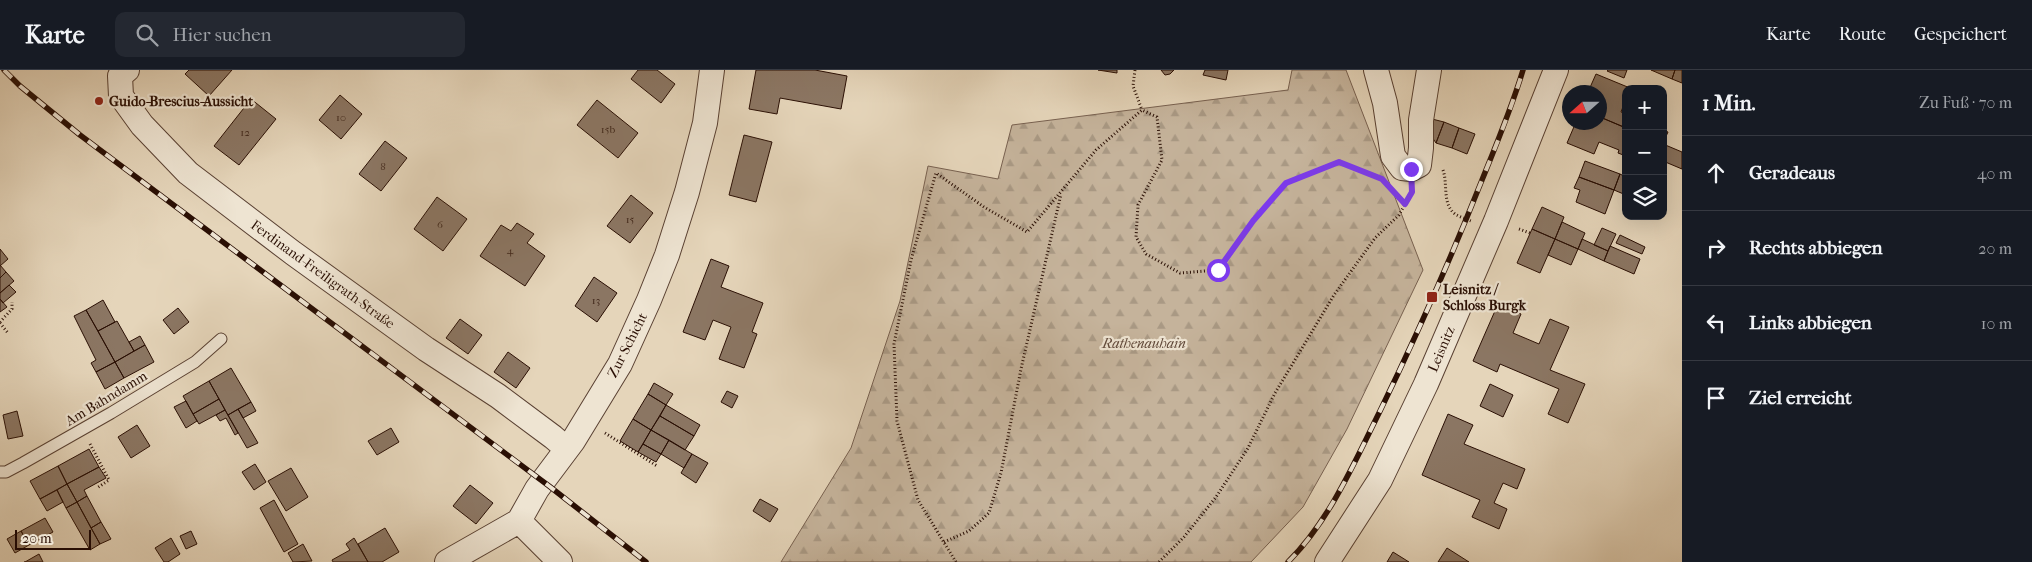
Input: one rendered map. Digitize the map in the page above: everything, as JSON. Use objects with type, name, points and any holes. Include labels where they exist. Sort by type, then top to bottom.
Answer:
[{"type":"street","name":"Ferdinand-Freiligrath-Straße","points":[[127,70],[120,76],[121,96],[142,125],[188,173],[293,253],[426,348],[506,402],[554,437],[566,449]]},
{"type":"street","name":"Zur Schicht","points":[[519,521],[537,489],[566,449],[620,364],[656,282],[687,192],[705,123],[712,70]]},
{"type":"street","points":[[1376,70],[1385,103],[1393,156],[1402,168],[1411,169],[1419,165],[1421,120],[1429,70]]},
{"type":"street","name":"Leisnitz","points":[[1327,562],[1380,480],[1426,384],[1496,221],[1556,70]]},
{"type":"street","points":[[447,562],[519,521],[560,562]]},
{"type":"lane","name":"Am Bahndamm","points":[[0,472],[6,472],[97,422],[195,362],[221,339]]},
{"type":"path","points":[[1135,70],[1133,86],[1142,110],[1157,117],[1162,160],[1138,205],[1136,237],[1146,254],[1180,273],[1218,270],[1253,221],[1286,183],[1339,162],[1382,179]]},
{"type":"path","points":[[956,562],[918,500],[897,421],[894,344],[911,260],[936,173],[984,207],[1028,232],[1096,150],[1142,110]]},
{"type":"path","points":[[1159,562],[1184,537],[1216,497],[1248,448],[1275,393],[1334,295],[1375,238],[1399,215],[1412,192],[1411,169]]},
{"type":"path","points":[[1387,186],[1405,204]]},
{"type":"path","points":[[944,542],[969,531],[989,513],[1000,473],[1035,305],[1061,193]]},
{"type":"path","points":[[1454,214],[1478,224]]},
{"type":"path","points":[[8,333],[0,322],[12,310],[12,302]]},
{"type":"path","points":[[600,431],[657,466]]},
{"type":"path","points":[[89,442],[109,480],[97,488]]},
{"type":"green space","name":"Rathenauhain","points":[[1292,70],[1346,70],[1423,270],[1347,429],[1303,507],[1251,562],[781,562],[851,448],[900,301],[928,166],[998,179],[1012,125],[1288,90]]},
{"type":"building","points":[[189,70],[232,70],[209,96],[185,74]]},
{"type":"building","points":[[638,70],[657,70],[675,84],[661,103],[631,79]]},
{"type":"building","points":[[756,70],[815,70],[847,76],[841,109],[780,98],[777,114],[749,109]]},
{"type":"building","points":[[1098,70],[1117,70],[1117,73]]},
{"type":"building","points":[[1161,70],[1174,70],[1170,74],[1165,75]]},
{"type":"building","points":[[1205,70],[1228,70],[1226,80],[1203,75]]},
{"type":"building","points":[[1608,70],[1627,70],[1624,78]]},
{"type":"building","points":[[1651,70],[1675,70],[1672,79]]},
{"type":"building","points":[[1675,70],[1682,70],[1682,83],[1672,79]]},
{"type":"building","points":[[1596,74],[1623,85],[1622,126],[1607,120],[1607,85],[1591,85]]},
{"type":"building","points":[[340,95],[362,114],[341,139],[319,120]]},
{"type":"building","points":[[251,99],[276,119],[239,165],[214,146]]},
{"type":"building","points":[[597,100],[638,133],[618,158],[577,125]]},
{"type":"building","points":[[1432,119],[1444,122],[1436,143],[1428,131]]},
{"type":"building","points":[[1607,120],[1622,126],[1622,154],[1618,153],[1619,150],[1599,142],[1594,154],[1567,143],[1573,130],[1607,130]]},
{"type":"building","points":[[1444,122],[1459,128],[1452,148],[1436,143]]},
{"type":"building","points":[[1459,128],[1475,134],[1467,154],[1452,148]]},
{"type":"building","points":[[744,135],[772,142],[756,202],[729,195]]},
{"type":"building","points":[[385,141],[407,158],[381,191],[359,174]]},
{"type":"building","points":[[1667,146],[1682,152],[1682,169],[1667,163]]},
{"type":"building","points":[[1585,161],[1620,174],[1614,190],[1579,177]]},
{"type":"building","points":[[1620,174],[1622,175],[1622,193],[1614,190]]},
{"type":"building","points":[[1579,177],[1614,190],[1605,214],[1576,202],[1580,190],[1574,188]]},
{"type":"building","points":[[631,195],[653,213],[630,243],[607,226]]},
{"type":"building","points":[[437,197],[467,219],[443,251],[414,229]]},
{"type":"building","points":[[1542,207],[1564,217],[1555,239],[1532,229]]},
{"type":"building","points":[[1562,222],[1585,233],[1578,249],[1555,239]]},
{"type":"building","points":[[517,223],[534,234],[527,243],[545,256],[525,286],[480,256],[501,225],[511,231]]},
{"type":"building","points":[[1602,228],[1616,234],[1608,251],[1594,245]]},
{"type":"building","points":[[1532,229],[1555,239],[1540,273],[1517,263]]},
{"type":"building","points":[[1620,235],[1645,247],[1642,254],[1616,243]]},
{"type":"building","points":[[1555,239],[1578,249],[1571,265],[1548,255]]},
{"type":"building","points":[[1582,239],[1608,251],[1604,261],[1578,249]]},
{"type":"building","points":[[1610,246],[1640,259],[1634,274],[1604,261]]},
{"type":"building","points":[[0,249],[8,259],[0,266]]},
{"type":"building","points":[[711,259],[729,266],[721,287],[763,303],[752,332],[757,334],[744,368],[719,359],[731,327],[713,320],[705,340],[683,332]]},
{"type":"building","points":[[0,265],[6,272],[0,278]]},
{"type":"building","points":[[6,272],[14,281],[0,293],[0,278]]},
{"type":"building","points":[[594,277],[617,293],[597,322],[575,306]]},
{"type":"building","points":[[9,285],[16,292],[3,303],[0,299],[0,293]]},
{"type":"building","points":[[0,299],[7,307],[0,312]]},
{"type":"building","points":[[103,300],[115,322],[98,331],[86,310]]},
{"type":"building","points":[[1498,304],[1521,314],[1513,333],[1539,344],[1550,319],[1569,327],[1550,370],[1585,384],[1568,423],[1548,414],[1559,389],[1500,364],[1497,372],[1473,361]]},
{"type":"building","points":[[178,308],[189,322],[174,334],[163,320]]},
{"type":"building","points":[[86,310],[115,362],[96,372],[91,363],[96,360],[74,316]]},
{"type":"building","points":[[460,319],[482,335],[468,354],[446,338]]},
{"type":"building","points":[[117,321],[134,351],[115,362],[98,331]]},
{"type":"building","points":[[140,336],[145,345],[134,351],[129,342]]},
{"type":"building","points":[[145,345],[154,362],[124,378],[115,362]]},
{"type":"building","points":[[508,352],[530,368],[516,388],[494,372]]},
{"type":"building","points":[[115,362],[124,378],[105,389],[96,372]]},
{"type":"building","points":[[231,368],[251,402],[228,415],[209,381]]},
{"type":"building","points":[[209,381],[219,399],[193,414],[183,396]]},
{"type":"building","points":[[654,383],[673,394],[666,405],[648,394]]},
{"type":"building","points":[[1490,384],[1513,395],[1503,417],[1480,406]]},
{"type":"building","points":[[727,391],[738,396],[732,408],[721,402]]},
{"type":"building","points":[[648,394],[666,405],[651,430],[633,419]]},
{"type":"building","points":[[219,399],[225,410],[199,424],[193,414]]},
{"type":"building","points":[[186,401],[197,421],[186,428],[174,407]]},
{"type":"building","points":[[251,402],[256,411],[243,418],[238,409]]},
{"type":"building","points":[[666,405],[700,425],[694,436],[660,416]]},
{"type":"building","points":[[238,409],[258,443],[247,448],[228,415]]},
{"type":"building","points":[[225,410],[238,433],[235,435],[226,418],[220,421],[216,415]]},
{"type":"building","points":[[17,411],[23,436],[8,439],[3,415]]},
{"type":"building","points":[[1448,414],[1473,425],[1464,444],[1525,469],[1517,489],[1503,483],[1494,503],[1507,509],[1499,529],[1472,517],[1480,500],[1422,475]]},
{"type":"building","points":[[660,416],[694,436],[685,450],[651,430]]},
{"type":"building","points":[[633,419],[651,430],[638,452],[620,441]]},
{"type":"building","points":[[137,425],[150,446],[131,458],[118,437]]},
{"type":"building","points":[[391,428],[399,442],[377,455],[368,441]]},
{"type":"building","points":[[651,430],[669,440],[661,454],[643,444]]},
{"type":"building","points":[[669,440],[692,454],[684,468],[661,454]]},
{"type":"building","points":[[643,444],[661,454],[656,462],[638,452]]},
{"type":"building","points":[[89,449],[99,467],[67,484],[58,466]]},
{"type":"building","points":[[692,454],[708,463],[696,483],[681,473]]},
{"type":"building","points":[[255,464],[266,482],[254,490],[242,472]]},
{"type":"building","points":[[58,466],[67,484],[40,499],[30,481]]},
{"type":"building","points":[[99,467],[106,478],[84,490],[87,496],[77,502],[67,484]]},
{"type":"building","points":[[291,468],[308,497],[286,511],[268,481]]},
{"type":"building","points":[[67,484],[77,502],[66,508],[57,490]]},
{"type":"building","points":[[470,485],[493,503],[476,524],[453,506]]},
{"type":"building","points":[[57,490],[63,502],[47,511],[40,499]]},
{"type":"building","points":[[87,496],[101,522],[91,528],[77,502]]},
{"type":"building","points":[[760,499],[778,509],[770,522],[753,511]]},
{"type":"building","points":[[274,500],[298,544],[284,552],[260,508]]},
{"type":"building","points":[[77,502],[100,544],[90,550],[66,508]]},
{"type":"building","points":[[45,518],[53,532],[29,545],[21,531]]},
{"type":"building","points":[[101,522],[111,539],[100,544],[91,528]]},
{"type":"building","points":[[385,528],[399,552],[382,562],[368,562],[358,544]]},
{"type":"building","points":[[21,531],[29,545],[15,553],[7,539]]},
{"type":"building","points":[[191,531],[197,544],[186,549],[180,536]]},
{"type":"building","points":[[171,538],[180,554],[168,562],[164,562],[155,548]]},
{"type":"building","points":[[354,538],[368,562],[333,562],[332,560],[350,550],[346,544]]},
{"type":"building","points":[[303,544],[312,561],[293,562],[288,553]]},
{"type":"building","points":[[1447,548],[1469,562],[1438,562]]},
{"type":"building","points":[[1393,552],[1409,562],[1387,562]]},
{"type":"building","points":[[39,554],[43,562],[25,562]]},
{"type":"railway","points":[[4,70],[20,86],[80,135],[549,486],[646,562]]},
{"type":"railway","points":[[1288,562],[1303,546],[1329,509],[1351,471],[1394,382],[1470,209],[1504,125],[1523,70]]},
{"type":"place","name":"Guido-Brescius-Aussicht","points":[[99,101]]},
{"type":"place","name":"Leisnitz / Schloss Burgk","points":[[1432,297]]},
{"type":"route","points":[[1218,270],[1253,221],[1286,183],[1339,162],[1382,179],[1405,204],[1412,192],[1411,169]]}]
